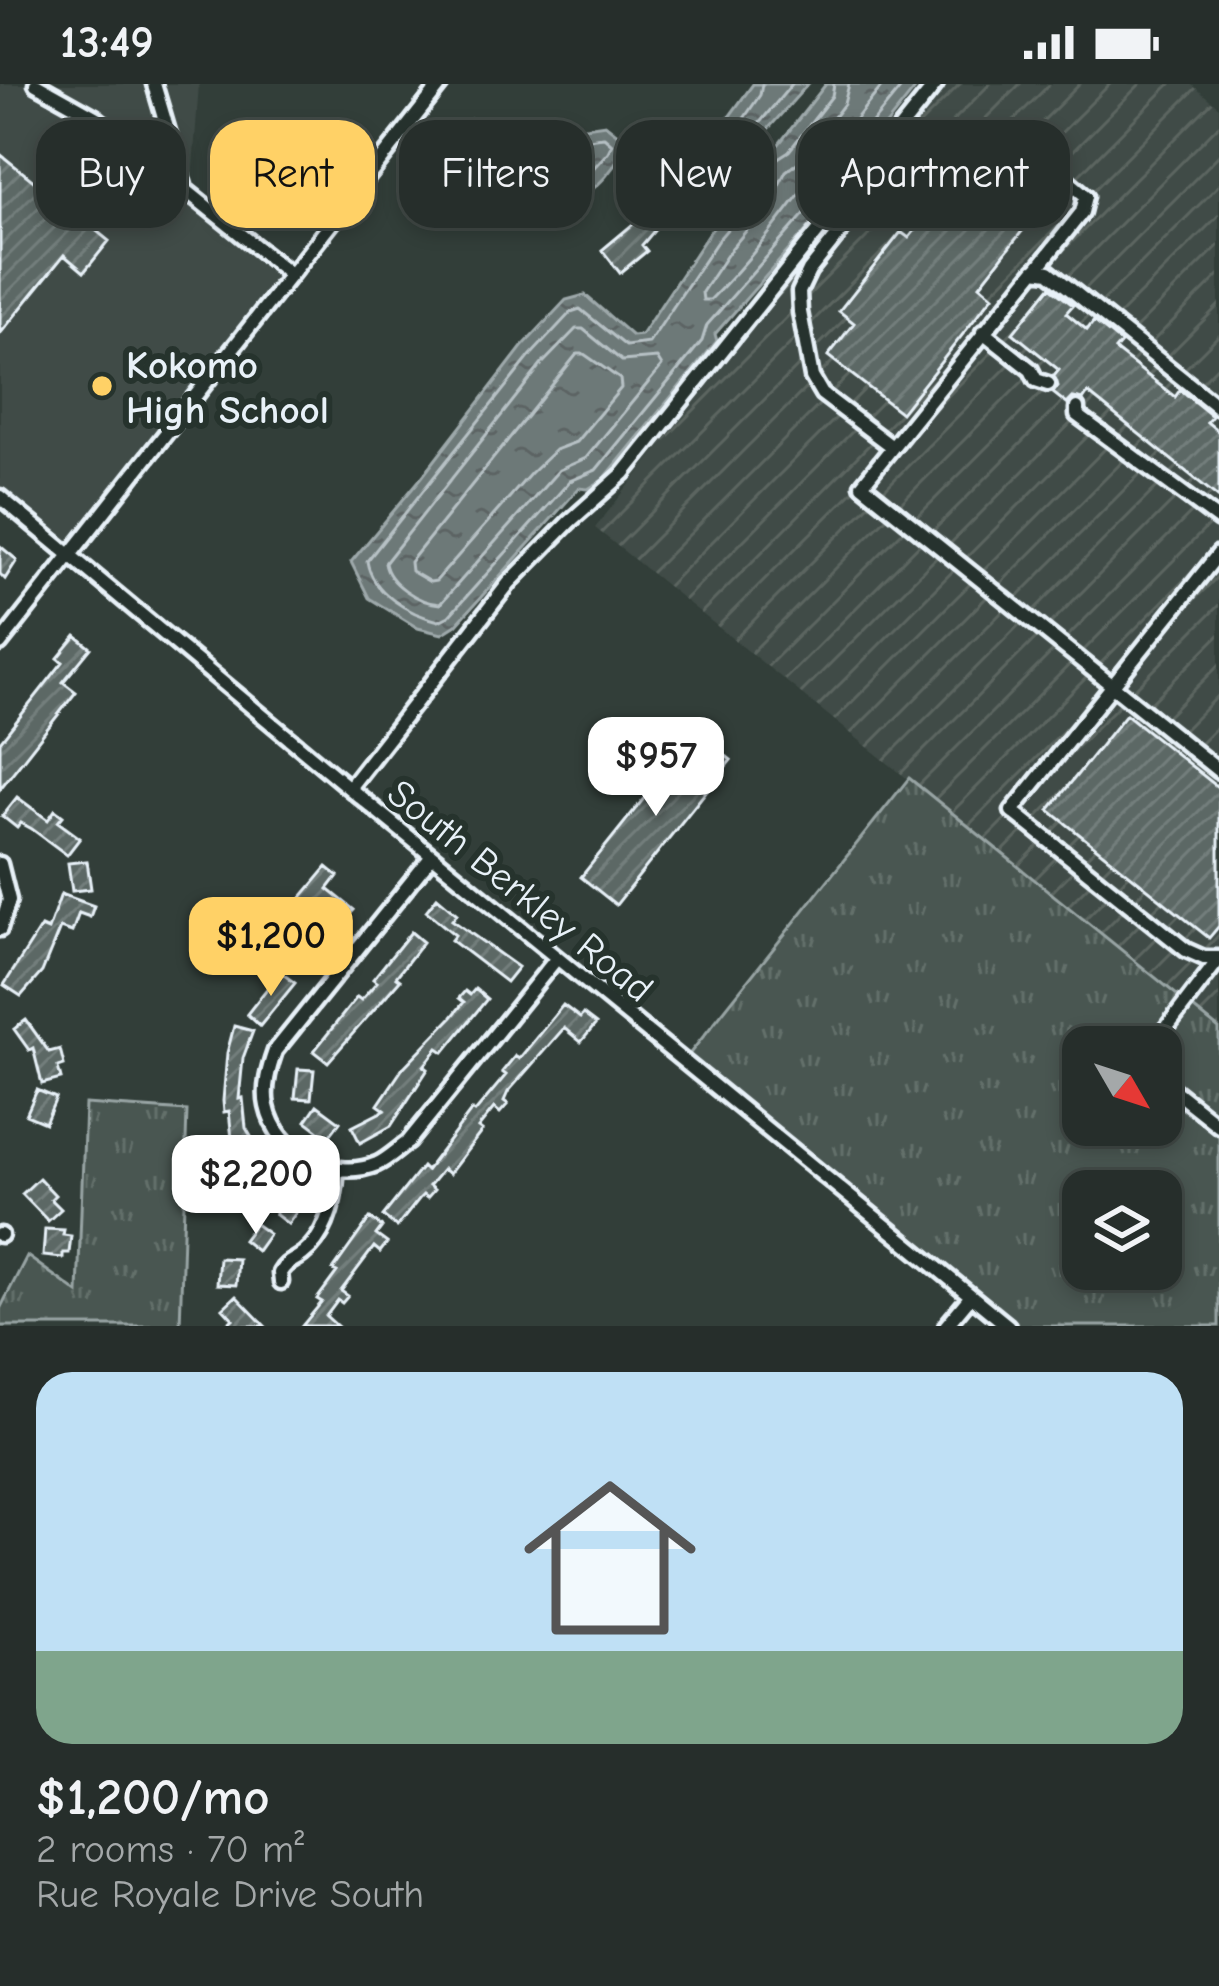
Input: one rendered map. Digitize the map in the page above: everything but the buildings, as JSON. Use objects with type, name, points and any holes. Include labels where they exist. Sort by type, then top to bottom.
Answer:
[{"type":"street","points":[[36,84],[95,117],[290,274]]},
{"type":"street","points":[[154,84],[187,194]]},
{"type":"street","points":[[0,644],[441,84]]},
{"type":"street","points":[[349,788],[509,584],[568,522],[625,473],[936,84]]},
{"type":"street","points":[[892,447],[822,394],[812,377],[800,313],[800,292],[809,271],[857,211],[887,184],[939,157],[978,144],[1027,146],[1086,196],[1082,212],[983,332],[892,447],[862,484],[1219,771]]},
{"type":"street","points":[[1035,270],[1048,272],[1219,408]]},
{"type":"street","points":[[983,332],[1031,370],[1036,380],[1048,384]]},
{"type":"street","points":[[1077,408],[1077,415],[1219,520]]},
{"type":"street","name":"South Berkley Road","points":[[0,497],[1008,1326]]},
{"type":"street","points":[[1219,553],[1012,811],[1186,950],[1219,959]]},
{"type":"street","points":[[432,856],[275,1051],[267,1071],[266,1105],[292,1149],[319,1165],[338,1169],[380,1163],[408,1142],[557,958]]},
{"type":"street","points":[[0,864],[9,900],[0,929]]},
{"type":"street","points":[[1168,1026],[1219,959]]},
{"type":"street","points":[[1182,1097],[1219,1126]]},
{"type":"street","points":[[281,1282],[286,1263],[305,1253],[320,1234],[338,1169]]},
{"type":"street","points":[[946,1326],[971,1296]]},
{"type":"shaded area","name":"Kokomo High School","points":[[0,84],[199,84],[191,197],[210,212],[210,228],[231,228],[290,274],[70,555],[0,497]]},
{"type":"shaded area","points":[[948,84],[1191,84],[1219,107],[1219,1029],[595,528],[834,228],[1070,228],[1070,120],[919,120]]},
{"type":"green space","points":[[909,778],[1219,1029],[1219,1326],[1008,1326],[683,1062]]},
{"type":"green space","points":[[85,1104],[187,1111],[180,1326],[0,1326],[0,1309],[27,1256],[78,1293]]},
{"type":"water","points":[[753,84],[808,84],[774,122],[729,117]]},
{"type":"water","points":[[826,84],[919,84],[890,120],[798,120],[798,228],[808,228],[715,334],[717,341],[604,479],[588,489],[579,488],[456,625],[442,634],[418,628],[369,598],[351,562],[522,347],[566,300],[585,295],[632,336],[641,335],[713,228],[774,228],[774,146]]},
{"type":"water","points":[[605,124],[616,133],[616,162],[592,189],[592,126]]},
{"type":"place","name":"Kokomo High School","points":[[102,386]]}]
